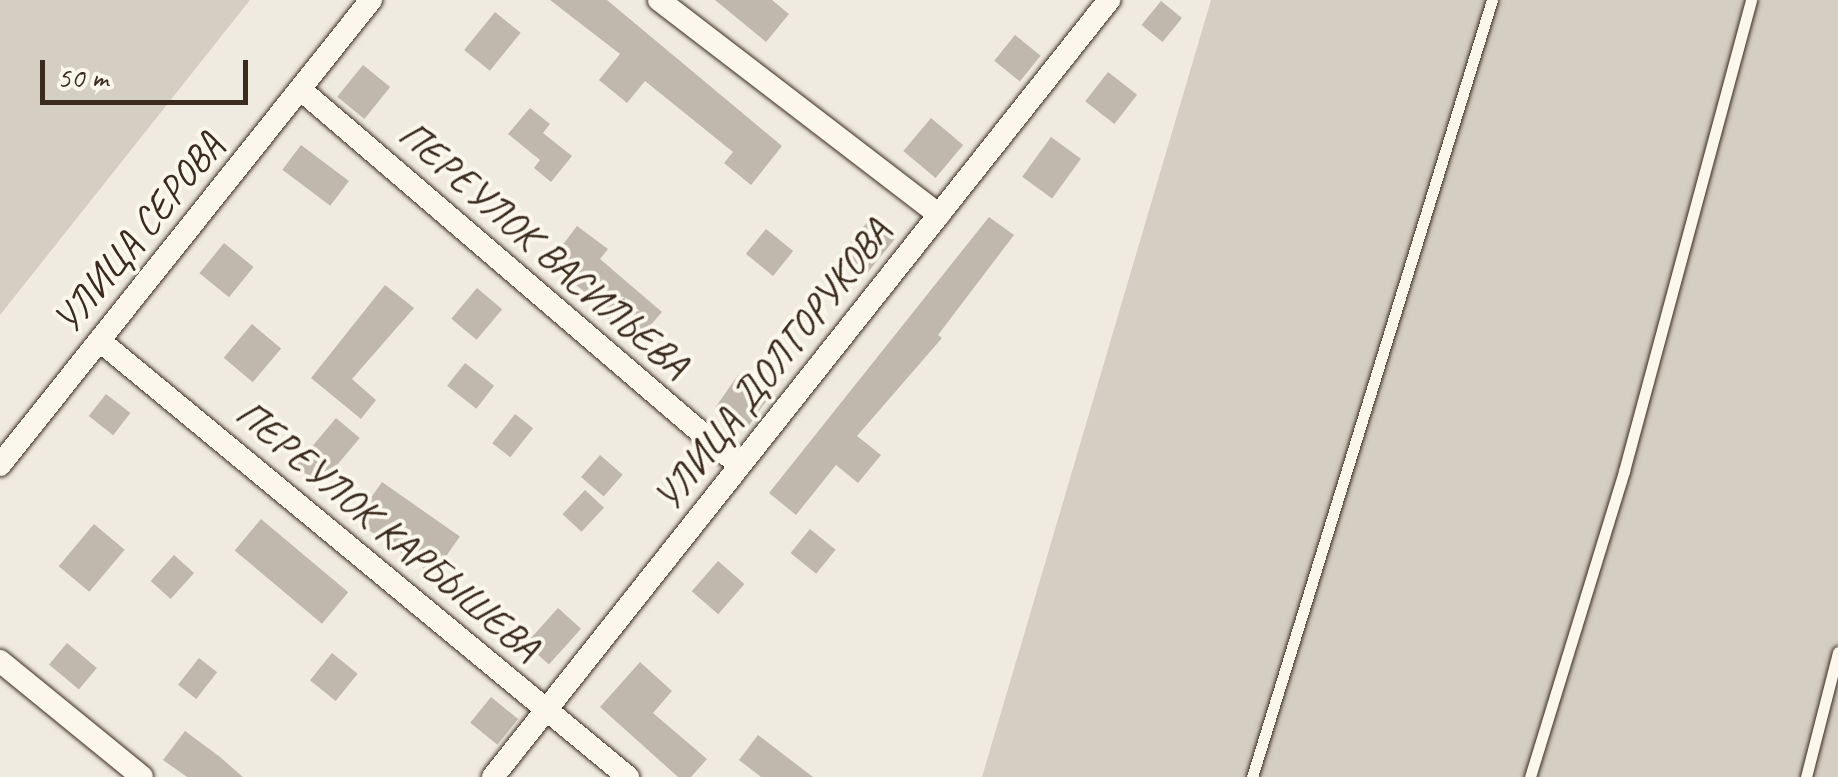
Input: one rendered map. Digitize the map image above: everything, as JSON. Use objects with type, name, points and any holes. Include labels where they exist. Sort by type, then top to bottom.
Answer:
[{"type":"street","name":"УЛИЦА СЕРОВА","points":[[0,465],[371,0]]},
{"type":"street","points":[[659,0],[939,215]]},
{"type":"street","name":"УЛИЦА ДОЛГОРУКОВА","points":[[493,777],[1109,0]]},
{"type":"street","name":"ПЕРЕУЛОК ВАСИЛЬЕВА","points":[[300,90],[740,466]]},
{"type":"street","name":"ПЕРЕУЛОК КАРБЫШЕВА","points":[[100,340],[628,777]]},
{"type":"street","points":[[0,661],[142,777]]},
{"type":"lane","points":[[1252,777],[1492,0]]},
{"type":"lane","points":[[1530,777],[1624,471],[1751,0]]},
{"type":"lane","points":[[1806,777],[1838,652]]},
{"type":"shaded area","points":[[0,0],[250,0],[0,315]]},
{"type":"shaded area","points":[[1211,0],[1838,0],[1838,777],[982,777]]},
{"type":"building","points":[[550,0],[607,0],[782,146],[751,185],[724,163],[733,152],[645,81],[627,103],[599,80],[620,54]]},
{"type":"building","points":[[715,0],[772,0],[789,14],[766,42]]},
{"type":"building","points":[[1161,1],[1182,18],[1162,42],[1141,25]]},
{"type":"building","points":[[495,12],[521,33],[490,71],[464,50]]},
{"type":"building","points":[[1015,35],[1041,56],[1020,81],[994,61]]},
{"type":"building","points":[[363,65],[390,87],[364,119],[337,97]]},
{"type":"building","points":[[1108,72],[1137,95],[1114,124],[1085,101]]},
{"type":"building","points":[[530,108],[550,124],[543,133],[572,156],[551,182],[534,168],[540,160],[508,134]]},
{"type":"building","points":[[931,118],[963,145],[936,178],[903,151]]},
{"type":"building","points":[[1051,137],[1081,159],[1052,198],[1022,177]]},
{"type":"building","points":[[301,145],[349,181],[330,206],[282,170]]},
{"type":"building","points":[[873,215],[898,235],[868,272],[843,252]]},
{"type":"building","points":[[989,217],[1014,235],[938,335],[942,338],[857,436],[881,455],[858,483],[836,465],[796,515],[769,493]]},
{"type":"building","points":[[577,226],[608,249],[600,259],[662,312],[635,343],[604,316],[609,310],[548,264]]},
{"type":"building","points":[[766,229],[793,251],[773,276],[746,254]]},
{"type":"building","points":[[224,243],[254,267],[229,297],[199,273]]},
{"type":"building","points":[[385,285],[414,308],[352,379],[376,400],[361,419],[311,378]]},
{"type":"building","points":[[477,288],[502,309],[477,340],[451,319]]},
{"type":"building","points":[[252,324],[281,348],[253,382],[224,358]]},
{"type":"building","points":[[465,363],[494,386],[476,409],[447,386]]},
{"type":"building","points":[[738,375],[769,397],[747,429],[716,407]]},
{"type":"building","points":[[106,394],[130,413],[113,435],[89,416]]},
{"type":"building","points":[[515,414],[533,428],[510,457],[492,443]]},
{"type":"building","points":[[336,418],[360,438],[320,485],[296,465]]},
{"type":"building","points":[[600,455],[623,475],[604,497],[581,477]]},
{"type":"building","points":[[382,482],[460,536],[433,575],[355,521]]},
{"type":"building","points":[[585,490],[604,508],[582,532],[562,514]]},
{"type":"building","points":[[261,519],[348,592],[322,624],[235,550]]},
{"type":"building","points":[[94,524],[125,550],[89,592],[59,566]]},
{"type":"building","points":[[810,529],[836,550],[816,574],[790,553]]},
{"type":"building","points":[[174,555],[194,573],[171,599],[151,581]]},
{"type":"building","points":[[718,561],[744,584],[718,614],[692,591]]},
{"type":"building","points":[[558,608],[581,629],[549,664],[526,644]]},
{"type":"building","points":[[67,643],[97,668],[79,690],[49,664]]},
{"type":"building","points":[[332,653],[358,674],[336,701],[310,680]]},
{"type":"building","points":[[199,658],[217,672],[196,699],[178,685]]},
{"type":"building","points":[[640,662],[672,691],[653,713],[707,759],[691,777],[678,777],[600,707]]},
{"type":"building","points":[[491,697],[518,719],[497,745],[470,723]]},
{"type":"building","points":[[185,731],[243,777],[187,777],[163,760]]},
{"type":"building","points":[[758,735],[813,777],[761,777],[739,760]]}]
